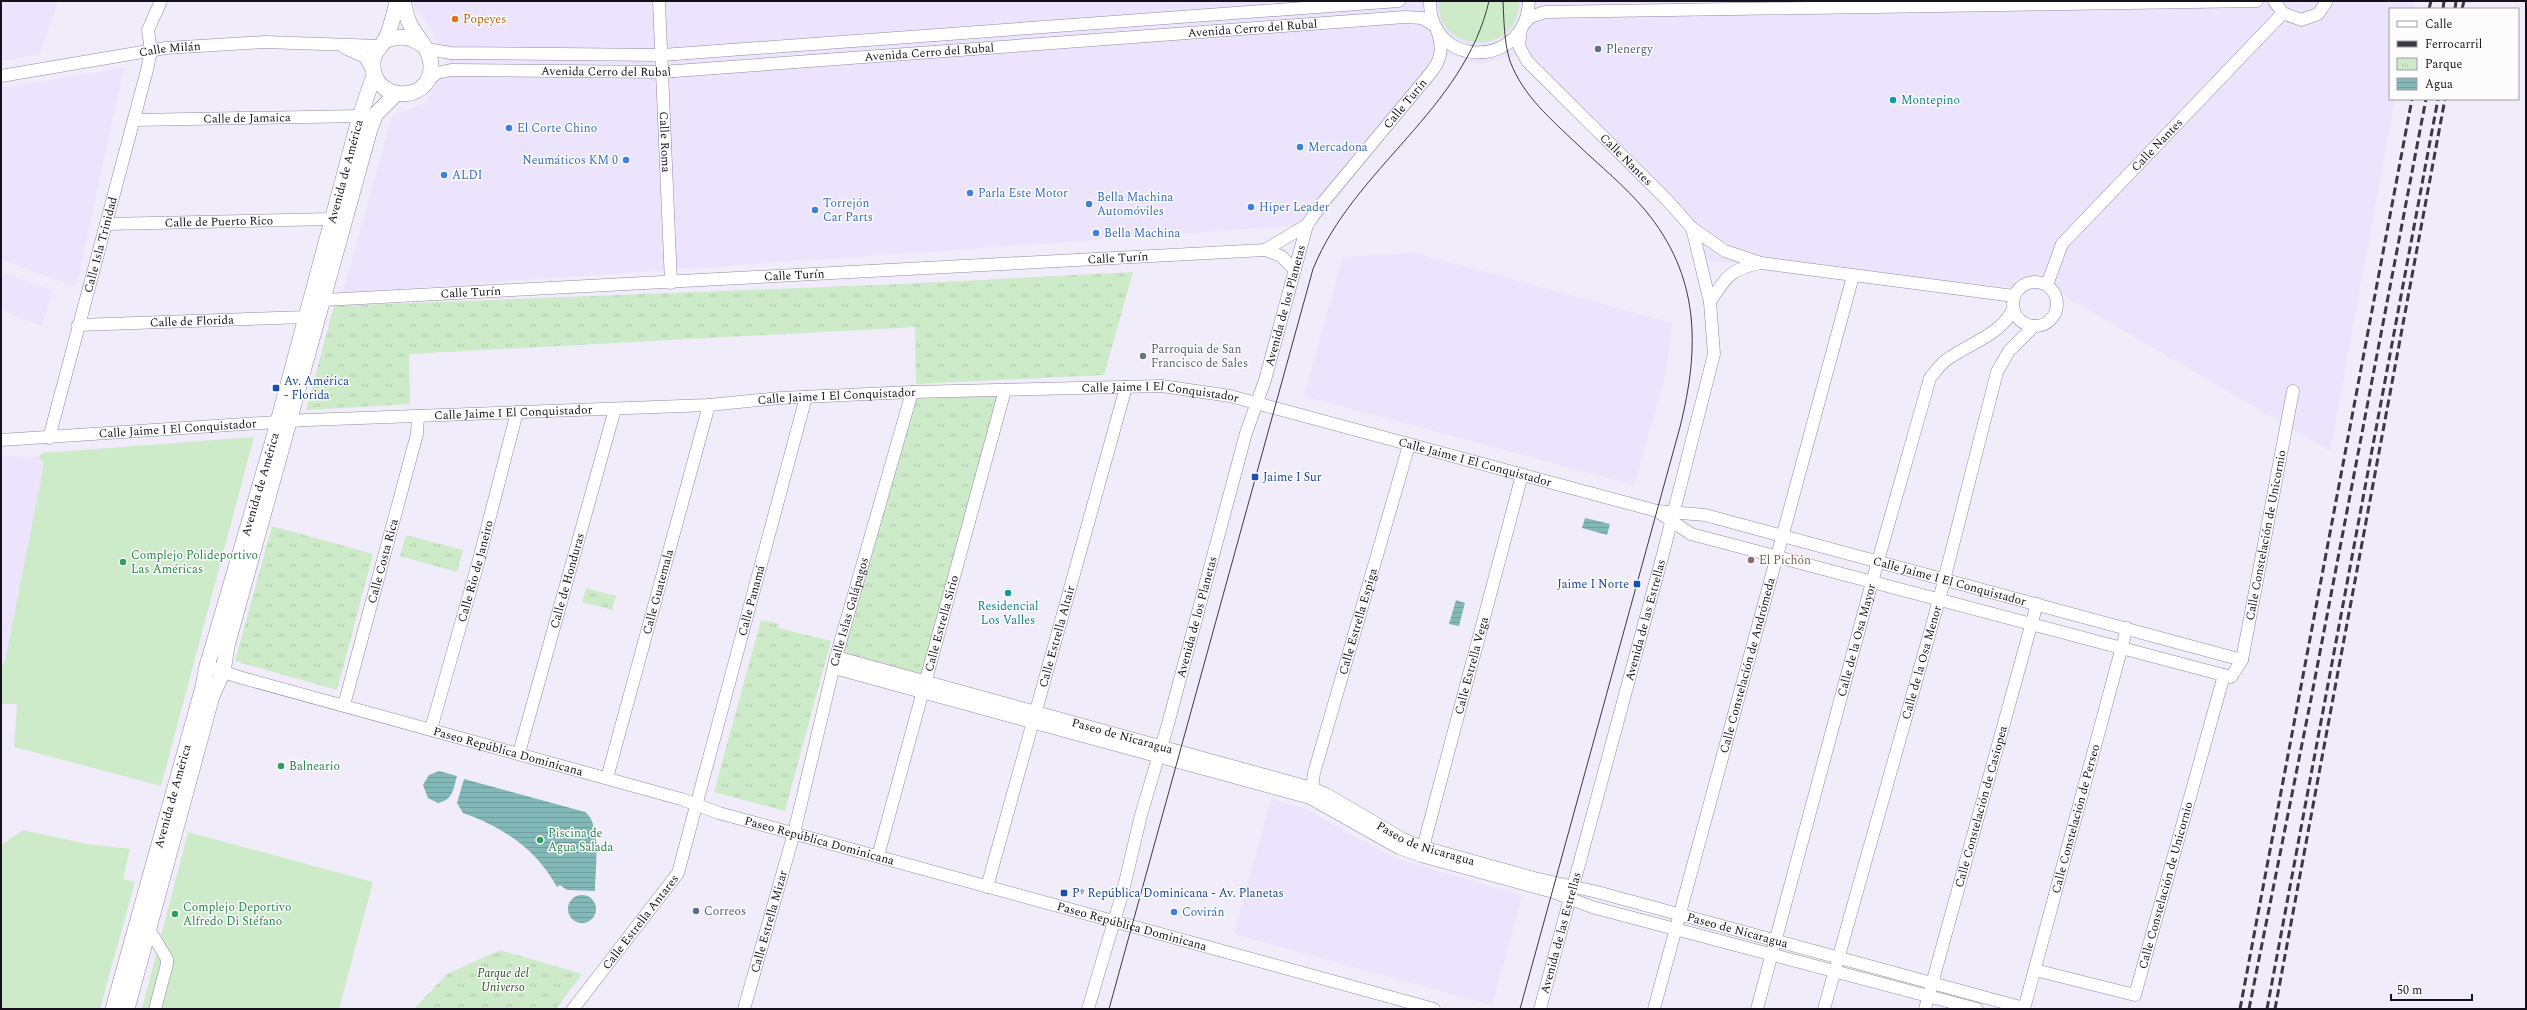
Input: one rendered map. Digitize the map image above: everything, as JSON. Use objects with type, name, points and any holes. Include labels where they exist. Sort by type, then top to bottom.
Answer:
[{"type":"main road","points":[[397,1],[382,44],[374,55],[374,74],[384,89],[396,94],[416,91],[424,84],[431,68],[430,57],[409,22],[403,1]]},
{"type":"main road","points":[[382,44],[397,36],[407,37],[424,47]]},
{"type":"main road","name":"Avenida de América","points":[[127,1009],[212,696],[223,672],[227,646],[284,422],[307,317],[331,219],[360,116],[374,74]]},
{"type":"main road","name":"Avenida de América","points":[[113,1009],[203,687],[207,666],[324,300],[370,129],[376,114],[396,94]]},
{"type":"street","points":[[151,51],[148,30],[160,1]]},
{"type":"street","name":"Calle Roma","points":[[658,1],[662,54],[671,283]]},
{"type":"street","name":"Avenida Cerro del Rubal","points":[[424,47],[451,53],[662,54],[1399,1]]},
{"type":"street","name":"Calle Turín","points":[[1265,250],[1307,226],[1320,206],[1437,64],[1440,58],[1442,44],[1430,12],[1430,1]]},
{"type":"street","name":"Calle Nantes","points":[[1529,1],[1519,46],[1527,61],[1667,200],[1692,228],[1725,251],[1761,262],[1853,276],[2014,296]]},
{"type":"street","points":[[1436,28],[1454,47],[1471,52],[1487,52],[1506,45],[1530,17],[1545,12],[2257,1]]},
{"type":"street","points":[[2274,1],[2283,14],[2300,20],[2310,18],[2318,14],[2327,1]]},
{"type":"street","name":"Calle Nantes","points":[[2047,285],[2062,244],[2283,14]]},
{"type":"street","name":"Avenida Cerro del Rubal","points":[[424,84],[437,73],[451,70],[662,72],[1405,17],[1422,18],[1436,28]]},
{"type":"street","name":"Calle Milán","points":[[1,76],[151,51],[264,42],[341,46],[382,44]]},
{"type":"street","points":[[341,46],[365,57],[374,74]]},
{"type":"street","name":"Calle Isla Trinidad","points":[[49,438],[151,51]]},
{"type":"street","name":"Calle de Jamaica","points":[[134,120],[360,116]]},
{"type":"street","name":"Calle de Puerto Rico","points":[[106,224],[331,219]]},
{"type":"street","name":"Avenida de los Planetas","points":[[1088,1009],[1112,921],[1123,891],[1159,752],[1246,433],[1258,403],[1307,226]]},
{"type":"street","name":"Avenida de las Estrellas","points":[[1540,1009],[1673,516],[1714,354],[1710,302],[1692,228]]},
{"type":"street","name":"Calle Turín","points":[[324,300],[671,283],[1265,250],[1281,256],[1295,270]]},
{"type":"street","name":"Calle Nantes","points":[[1710,302],[1730,274],[1741,267],[1761,262]]},
{"type":"street","name":"Calle Constelación de Andrómeda","points":[[1654,1009],[1778,557],[1853,276]]},
{"type":"street","points":[[2039,282],[2047,285],[2056,297],[2056,312],[2048,322],[2034,326],[2022,322],[2013,310],[2014,296],[2022,286],[2028,283],[2039,282]]},
{"type":"street","name":"Calle de la Osa Mayor","points":[[1757,1009],[1872,582],[1930,378],[1943,363],[1986,338],[2007,321],[2013,310]]},
{"type":"street","name":"Calle de Florida","points":[[78,325],[307,317]]},
{"type":"street","name":"Calle de la Osa Menor","points":[[1824,1009],[1833,972],[1939,600],[1997,372],[2009,351],[2034,326]]},
{"type":"street","name":"Calle Jaime I El Conquistador","points":[[1,440],[284,422],[708,405],[806,397],[912,392],[1162,386],[1230,396],[1258,403],[1673,516],[1705,514],[2242,660]]},
{"type":"street","name":"Calle Estrella Altair","points":[[987,887],[1126,387]]},
{"type":"street","name":"Calle Estrella Sirio","points":[[878,856],[1005,390]]},
{"type":"street","name":"Calle Constelación de Unicornio","points":[[2035,970],[2135,995],[2228,676],[2242,660],[2293,391]]},
{"type":"street","name":"Calle Islas Galápagos","points":[[794,833],[835,663],[912,392]]},
{"type":"street","name":"Calle Panamá","points":[[695,804],[743,634],[806,397]]},
{"type":"street","name":"Calle Guatemala","points":[[607,778],[708,405]]},
{"type":"street","name":"Calle de Honduras","points":[[519,753],[615,409]]},
{"type":"street","name":"Calle Río de Janeiro","points":[[431,729],[477,567],[517,412]]},
{"type":"street","name":"Calle Costa Rica","points":[[344,705],[417,434],[418,416]]},
{"type":"street","name":"Calle Estrella Espiga","points":[[1311,793],[1409,445]]},
{"type":"street","name":"Calle Estrella Vega","points":[[1422,852],[1522,475]]},
{"type":"street","name":"Calle Jaime I El Conquistador","points":[[1673,516],[1691,534],[2228,676]]},
{"type":"street","name":"Calle Constelación de Casiopea","points":[[1925,1009],[2037,604]]},
{"type":"street","name":"Calle Constelación de Perseo","points":[[2024,1009],[2127,628]]},
{"type":"street","name":"Paseo de Nicaragua","points":[[835,663],[924,686],[1311,793],[1326,794],[1403,839],[1422,852],[1553,892],[1572,893],[1679,914],[2024,1009]]},
{"type":"street","name":"Paseo República Dominicana","points":[[207,666],[223,672],[607,778],[695,804],[719,813],[1434,1009]]},
{"type":"street","name":"Calle Estrella Antares","points":[[573,1009],[678,873],[686,848],[695,804]]},
{"type":"street","name":"Calle Estrella Mizar","points":[[744,1009],[794,833]]},
{"type":"street","name":"Paseo de Nicaragua","points":[[1572,893],[1592,907],[1977,1009]]},
{"type":"street","points":[[149,929],[166,959],[167,964],[155,1009]]},
{"type":"shaded area","points":[[1,1],[58,1],[40,54],[1,61]]},
{"type":"shaded area","points":[[414,1],[2413,1],[2412,8],[2389,8],[2389,100],[2395,100],[2330,451],[2056,291],[1710,261],[1684,223],[1517,55],[1480,64],[1449,54],[1317,224],[343,293],[392,116],[426,103],[446,62],[433,32],[414,4]]},
{"type":"shaded area","points":[[124,68],[76,287],[1,259],[1,88]]},
{"type":"shaded area","points":[[1416,253],[1672,323],[1666,373],[1634,485],[1304,396],[1343,257]]},
{"type":"shaded area","points":[[1,272],[53,291],[42,326],[1,310]]},
{"type":"shaded area","points":[[1,456],[38,457],[44,463],[5,662],[1,666]]},
{"type":"shaded area","points":[[1271,799],[1304,808],[1394,858],[1522,896],[1492,1005],[1234,934]]},
{"type":"green space","points":[[1439,1],[1519,1],[1516,20],[1506,33],[1493,40],[1477,42],[1462,39],[1449,31],[1441,18]]},
{"type":"green space","points":[[1133,272],[1104,375],[916,384],[915,327],[409,354],[410,404],[306,410],[334,306],[902,284]]},
{"type":"green space","points":[[1004,390],[924,683],[842,660],[912,392]]},
{"type":"green space","name":"Complejo Polideportivo Las Américas","points":[[254,437],[161,786],[14,747],[17,704],[1,704],[1,666],[5,662],[44,463],[38,457],[42,453]]},
{"type":"green space","points":[[272,526],[373,554],[337,690],[235,661]]},
{"type":"green space","points":[[406,535],[463,550],[457,572],[400,556]]},
{"type":"green space","points":[[586,588],[616,596],[612,610],[582,602]]},
{"type":"green space","points":[[761,620],[779,624],[778,628],[831,641],[785,811],[714,792]]},
{"type":"green space","points":[[23,830],[86,844],[130,849],[123,879],[135,882],[100,1009],[1,1009],[1,845]]},
{"type":"green space","points":[[188,832],[373,882],[339,1009],[142,1009]]},
{"type":"green space","name":"Parque del Universo","points":[[500,950],[582,974],[556,1009],[414,1009],[447,974]]},
{"type":"water","points":[[1585,518],[1610,524],[1607,535],[1582,528]]},
{"type":"water","points":[[1456,600],[1465,603],[1459,626],[1449,624]]},
{"type":"water","points":[[439,771],[457,776],[450,797],[443,802],[438,803],[428,798],[423,785],[429,775]]},
{"type":"water","points":[[464,779],[585,812],[594,826],[596,837],[595,891],[567,890],[560,885],[557,887],[549,873],[539,861],[517,841],[492,825],[463,813],[457,803]]},
{"type":"water","points":[[582,895],[592,899],[596,909],[592,919],[582,923],[572,919],[568,909],[572,899]]},
{"type":"tram line","points":[[1109,1009],[1313,269],[1331,233],[1354,200],[1433,107],[1457,75],[1476,40],[1489,1]]},
{"type":"tram line","points":[[1503,1],[1508,54],[1522,85],[1548,116],[1621,184],[1637,201],[1663,235],[1676,260],[1686,287],[1691,313],[1692,341],[1691,369],[1680,427],[1520,1009]]},
{"type":"railway","points":[[2429,8],[2431,1]]},
{"type":"railway","points":[[2443,8],[2444,1]]},
{"type":"railway","points":[[2455,8],[2456,1]]},
{"type":"railway","points":[[2462,8],[2464,1]]},
{"type":"railway","points":[[2240,1009],[2412,100]]},
{"type":"railway","points":[[2249,1009],[2311,699],[2426,100]]},
{"type":"railway","points":[[2267,1009],[2438,100]]},
{"type":"railway","points":[[2275,1009],[2445,100]]},
{"type":"place","name":"Popeyes","points":[[455,19]]},
{"type":"place","name":"Plenergy","points":[[1598,49]]},
{"type":"place","name":"Montepino","points":[[1893,100]]},
{"type":"place","name":"El Corte Chino","points":[[509,128]]},
{"type":"place","name":"Mercadona","points":[[1300,147]]},
{"type":"place","name":"Neumáticos KM 0","points":[[626,160]]},
{"type":"place","name":"ALDI","points":[[444,175]]},
{"type":"place","name":"Parla Este Motor","points":[[970,193]]},
{"type":"place","name":"Bella Machina Automóviles","points":[[1089,204]]},
{"type":"place","name":"Hiper Leader","points":[[1251,207]]},
{"type":"place","name":"Torrejón Car Parts","points":[[815,210]]},
{"type":"place","name":"Bella Machina","points":[[1096,233]]},
{"type":"place","name":"Parroquia de San Francisco de Sales","points":[[1143,356]]},
{"type":"place","name":"Av. América - Florida","points":[[276,388]]},
{"type":"place","name":"Jaime I Sur","points":[[1255,477]]},
{"type":"place","name":"El Pichón","points":[[1751,560]]},
{"type":"place","name":"Complejo Polideportivo Las Américas","points":[[123,562]]},
{"type":"place","name":"Jaime I Norte","points":[[1637,584]]},
{"type":"place","name":"Residencial Los Valles","points":[[1008,593]]},
{"type":"place","name":"Balneario","points":[[281,766]]},
{"type":"place","name":"Piscina de Agua Salada","points":[[540,840]]},
{"type":"place","name":"Pº República Dominicana - Av. Planetas","points":[[1064,893]]},
{"type":"place","name":"Correos","points":[[696,911]]},
{"type":"place","name":"Covirán","points":[[1174,912]]},
{"type":"place","name":"Complejo Deportivo Alfredo Di Stéfano","points":[[175,914]]}]
